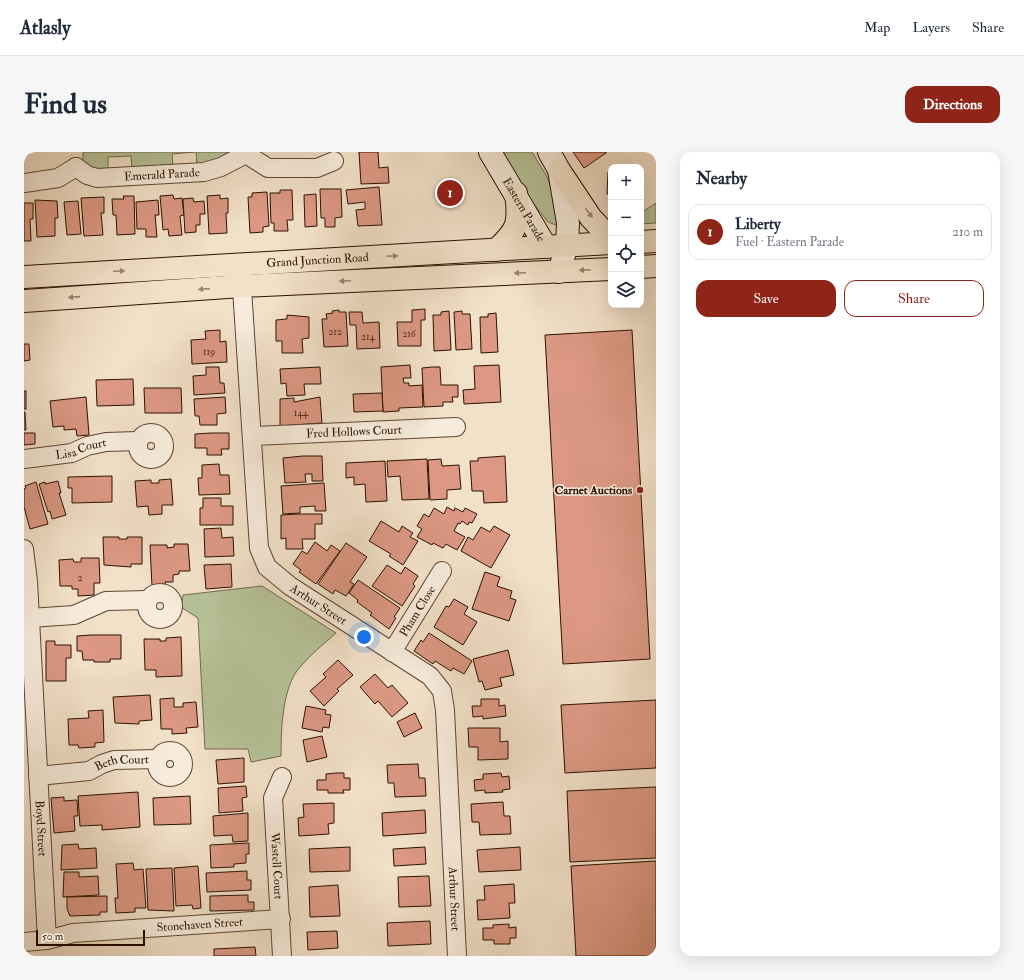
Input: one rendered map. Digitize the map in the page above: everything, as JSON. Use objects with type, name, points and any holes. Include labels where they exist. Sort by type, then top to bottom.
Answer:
[{"type":"highway","points":[[554,161],[591,218],[608,236]]},
{"type":"highway","points":[[496,250],[511,236],[515,229],[518,208],[516,193]]},
{"type":"highway","points":[[644,242],[656,241]]},
{"type":"highway","name":"Grand Junction Road","points":[[24,277],[608,243]]},
{"type":"highway","points":[[556,246],[559,272]]},
{"type":"highway","points":[[644,267],[656,266]]},
{"type":"highway","name":"Grand Junction Road","points":[[24,301],[242,286],[608,269]]},
{"type":"main road","name":"Eastern Parade","points":[[490,152],[516,193],[556,246],[568,223],[554,161]]},
{"type":"street","name":"Emerald Parade","points":[[24,183],[58,178],[76,160],[87,175],[97,178],[204,172],[221,167],[246,153],[268,168],[317,168],[334,161]]},
{"type":"street","name":"Arthur Street","points":[[241,264],[259,548],[267,567],[290,586],[430,676],[442,691],[445,717],[457,956]]},
{"type":"street","name":"Fred Hollows Court","points":[[252,436],[456,427]]},
{"type":"street","name":"Lisa Court","points":[[24,459],[72,453],[87,446],[106,442],[138,441]]},
{"type":"street","name":"Boyd Street","points":[[24,549],[30,618],[33,767],[47,940]]},
{"type":"street","name":"Pham Close","points":[[392,652],[442,571]]},
{"type":"street","points":[[30,618],[74,615],[106,601],[148,600]]},
{"type":"street","name":"Beth Court","points":[[33,767],[89,771],[114,760],[158,759]]},
{"type":"street","name":"Wastell Court","points":[[282,777],[274,798],[282,956]]},
{"type":"street","name":"Stonehaven Street","points":[[24,942],[47,940],[73,933],[281,919]]},
{"type":"green space","points":[[83,152],[195,152],[172,154],[173,167],[132,169],[131,156],[108,157],[108,168],[99,171],[83,164]]},
{"type":"green space","points":[[196,152],[234,152],[224,157],[197,165]]},
{"type":"green space","points":[[501,152],[532,152],[546,175],[555,195],[559,223],[556,225],[548,222],[533,203]]},
{"type":"green space","points":[[656,203],[656,223],[644,224],[644,211]]},
{"type":"green space","points":[[262,586],[336,633],[313,653],[300,667],[289,686],[282,722],[281,756],[251,762],[248,749],[205,749],[198,618],[181,607],[183,595]]},
{"type":"building","points":[[24,152],[28,152],[29,154],[24,157]]},
{"type":"building","points":[[359,152],[378,152],[379,168],[388,167],[389,183],[361,184]]},
{"type":"building","points":[[573,152],[606,152],[606,153],[584,168]]},
{"type":"building","points":[[608,172],[608,194],[607,194]]},
{"type":"building","points":[[379,187],[382,225],[358,226],[356,210],[365,209],[365,202],[348,204],[346,190]]},
{"type":"building","points":[[320,189],[341,189],[342,217],[335,218],[335,227],[325,227],[325,218],[321,218]]},
{"type":"building","points":[[280,190],[292,190],[293,220],[287,220],[288,231],[274,231],[274,223],[271,223],[270,193],[280,193]]},
{"type":"building","points":[[267,192],[269,226],[263,227],[263,232],[250,233],[248,197],[252,197],[252,193]]},
{"type":"building","points":[[316,194],[317,226],[305,227],[304,195]]},
{"type":"building","points":[[173,195],[174,199],[182,198],[184,215],[180,216],[182,235],[169,236],[168,229],[163,230],[160,196]]},
{"type":"building","points":[[220,195],[220,199],[228,198],[228,213],[226,213],[227,233],[209,234],[207,196]]},
{"type":"building","points":[[123,196],[134,196],[135,234],[117,235],[116,215],[113,215],[112,199],[124,199]]},
{"type":"building","points":[[104,197],[104,213],[101,213],[103,235],[84,236],[81,198]]},
{"type":"building","points":[[193,198],[194,202],[204,201],[205,214],[200,214],[200,225],[196,225],[196,232],[185,233],[183,199]]},
{"type":"building","points":[[35,200],[57,201],[58,218],[55,218],[55,236],[37,237]]},
{"type":"building","points":[[158,200],[159,215],[155,215],[157,237],[146,237],[146,229],[137,229],[136,202]]},
{"type":"building","points":[[78,201],[81,234],[67,235],[64,202]]},
{"type":"building","points":[[24,203],[33,203],[33,219],[30,219],[31,241],[24,241]]},
{"type":"building","points":[[425,309],[425,320],[421,320],[421,346],[398,346],[397,322],[412,322],[412,310]]},
{"type":"building","points":[[339,310],[339,312],[346,312],[348,346],[324,347],[322,319],[327,319],[326,314]]},
{"type":"building","points":[[449,311],[451,350],[434,351],[433,315],[441,315],[441,312]]},
{"type":"building","points":[[462,311],[462,314],[470,314],[472,349],[456,350],[454,312]]},
{"type":"building","points":[[349,312],[362,312],[363,323],[379,322],[380,348],[357,349],[356,325],[350,325]]},
{"type":"building","points":[[496,313],[498,352],[481,353],[480,317],[488,317],[488,314]]},
{"type":"building","points":[[287,315],[309,317],[309,338],[302,339],[303,353],[282,353],[282,341],[276,341],[276,320],[287,319]]},
{"type":"building","points":[[220,330],[220,342],[226,341],[227,362],[192,364],[191,340],[206,339],[205,331]]},
{"type":"building","points":[[632,330],[650,659],[563,664],[545,335]]},
{"type":"building","points":[[24,344],[29,344],[30,360],[24,361]]},
{"type":"building","points":[[410,365],[411,378],[403,378],[404,383],[409,383],[409,386],[422,385],[423,407],[399,408],[399,411],[383,412],[381,367]]},
{"type":"building","points":[[499,365],[501,402],[464,404],[463,390],[475,389],[474,366]]},
{"type":"building","points":[[206,367],[219,367],[220,383],[224,383],[225,393],[194,395],[193,376],[206,375]]},
{"type":"building","points":[[320,367],[321,384],[304,384],[305,395],[287,396],[286,383],[281,384],[280,369]]},
{"type":"building","points":[[440,367],[441,385],[458,385],[458,397],[452,397],[453,402],[443,402],[443,406],[424,407],[422,368]]},
{"type":"building","points":[[133,379],[134,405],[97,406],[96,380]]},
{"type":"building","points":[[144,388],[181,388],[182,413],[145,413]]},
{"type":"building","points":[[24,391],[26,391],[26,409],[24,409]]},
{"type":"building","points":[[382,393],[383,411],[354,412],[353,394]]},
{"type":"building","points":[[86,397],[89,435],[77,436],[76,429],[64,430],[64,426],[53,427],[50,401]]},
{"type":"building","points":[[225,397],[226,413],[217,414],[217,425],[200,425],[199,416],[195,416],[194,399]]},
{"type":"building","points":[[320,397],[322,423],[280,426],[280,399],[294,398],[294,402]]},
{"type":"building","points":[[25,412],[26,430],[24,430]]},
{"type":"building","points":[[24,433],[35,433],[35,444],[24,445]]},
{"type":"building","points":[[229,433],[229,449],[221,449],[222,455],[207,455],[207,448],[195,448],[195,434]]},
{"type":"building","points":[[322,456],[323,481],[312,481],[312,474],[305,474],[306,482],[285,483],[283,458]]},
{"type":"building","points":[[505,456],[507,502],[484,503],[483,491],[472,491],[470,461],[478,461],[478,458]]},
{"type":"building","points":[[427,459],[429,499],[402,500],[400,476],[388,477],[387,461]]},
{"type":"building","points":[[441,459],[442,466],[459,465],[461,489],[447,490],[447,499],[430,500],[428,460]]},
{"type":"building","points":[[385,461],[387,501],[366,502],[365,484],[354,485],[354,477],[346,478],[346,463]]},
{"type":"building","points":[[219,464],[220,475],[229,475],[230,494],[199,495],[198,478],[202,478],[202,465]]},
{"type":"building","points":[[112,476],[112,502],[72,503],[72,488],[68,488],[68,477]]},
{"type":"building","points":[[171,479],[173,505],[162,505],[162,514],[149,515],[148,506],[137,507],[135,481],[151,480],[151,483],[159,483],[159,480]]},
{"type":"building","points":[[58,481],[61,493],[59,493],[66,515],[52,519],[50,511],[48,512],[39,484]]},
{"type":"building","points":[[36,482],[48,524],[30,529],[24,507],[24,489],[26,488],[25,486]]},
{"type":"building","points":[[324,483],[326,511],[315,511],[315,506],[300,507],[300,513],[283,514],[281,486]]},
{"type":"building","points":[[203,498],[221,498],[221,506],[233,506],[233,525],[200,525],[200,508],[203,508]]},
{"type":"building","points":[[447,507],[454,511],[455,508],[463,512],[465,508],[477,514],[472,523],[469,522],[468,525],[462,521],[460,524],[458,523],[454,531],[465,537],[457,550],[446,544],[443,548],[433,543],[432,545],[417,537],[422,529],[417,526],[424,514],[429,517],[434,508],[444,514]]},
{"type":"building","points":[[322,514],[322,524],[315,524],[315,539],[302,539],[303,549],[286,549],[286,538],[281,539],[281,515]]},
{"type":"building","points":[[381,521],[399,532],[402,526],[413,533],[410,537],[418,541],[403,565],[389,556],[391,554],[369,541]]},
{"type":"building","points":[[494,526],[510,535],[491,568],[461,551],[468,537],[473,540],[481,527],[490,532]]},
{"type":"building","points":[[221,528],[222,538],[233,537],[234,556],[205,557],[204,529]]},
{"type":"building","points":[[103,537],[119,537],[119,539],[127,539],[127,537],[142,537],[142,564],[131,564],[131,567],[104,565]]},
{"type":"building","points":[[315,542],[327,551],[331,545],[340,551],[316,584],[299,572],[301,570],[293,564],[302,551],[307,554]]},
{"type":"building","points":[[346,543],[367,557],[350,582],[354,584],[346,596],[335,590],[333,594],[318,584]]},
{"type":"building","points":[[174,544],[188,544],[190,571],[179,571],[179,574],[173,575],[173,582],[165,582],[166,587],[152,587],[150,545],[167,545],[167,548],[174,547]]},
{"type":"building","points":[[81,558],[99,558],[100,583],[94,583],[94,595],[78,596],[78,589],[72,589],[72,586],[60,586],[59,560],[73,559],[74,562],[81,562]]},
{"type":"building","points":[[231,564],[232,587],[206,589],[204,565]]},
{"type":"building","points":[[387,565],[401,574],[405,567],[418,576],[413,584],[415,586],[402,606],[372,586]]},
{"type":"building","points":[[485,572],[500,577],[497,586],[512,591],[510,598],[516,600],[509,621],[472,609]]},
{"type":"building","points":[[358,580],[400,608],[389,629],[370,615],[372,613],[357,602],[358,600],[349,593]]},
{"type":"building","points":[[454,599],[468,607],[464,614],[477,622],[463,645],[434,627],[446,606],[449,607]]},
{"type":"building","points":[[429,633],[472,661],[464,674],[453,668],[451,671],[435,661],[433,664],[414,651],[421,640],[423,642]]},
{"type":"building","points":[[121,635],[121,659],[110,659],[110,662],[83,660],[82,651],[77,651],[77,636]]},
{"type":"building","points":[[181,637],[182,676],[156,677],[156,670],[145,670],[144,639],[160,639],[160,641],[166,641],[166,638]]},
{"type":"building","points":[[46,641],[55,641],[55,645],[71,645],[71,658],[66,658],[66,681],[46,681]]},
{"type":"building","points":[[508,650],[514,675],[500,678],[502,686],[485,690],[482,681],[479,682],[473,659]]},
{"type":"building","points":[[338,660],[353,675],[337,689],[339,691],[324,706],[310,691],[326,677],[323,674]]},
{"type":"building","points":[[375,674],[388,688],[392,685],[408,703],[392,717],[378,701],[375,704],[360,687]]},
{"type":"building","points":[[150,695],[152,720],[139,721],[139,724],[115,723],[113,697]]},
{"type":"building","points":[[174,698],[174,707],[183,707],[183,703],[196,702],[198,727],[186,728],[187,733],[172,734],[172,729],[161,729],[160,699]]},
{"type":"building","points":[[481,699],[499,699],[499,706],[505,705],[506,716],[483,719],[483,716],[473,717],[472,706],[481,706]]},
{"type":"building","points":[[656,700],[656,768],[565,773],[561,705]]},
{"type":"building","points":[[306,706],[326,710],[325,714],[331,715],[329,728],[323,727],[322,732],[302,728]]},
{"type":"building","points":[[103,710],[104,742],[95,743],[95,747],[79,748],[78,745],[69,745],[68,719],[89,718],[88,711]]},
{"type":"building","points":[[415,713],[422,728],[404,737],[397,722]]},
{"type":"building","points":[[468,728],[500,728],[500,742],[508,741],[508,759],[478,760],[478,747],[469,747]]},
{"type":"building","points":[[322,736],[327,757],[307,762],[303,740]]},
{"type":"building","points":[[244,758],[244,782],[218,784],[216,760]]},
{"type":"building","points":[[418,764],[419,778],[425,778],[426,796],[395,797],[394,783],[388,783],[387,765]]},
{"type":"building","points":[[344,773],[344,778],[350,778],[350,790],[343,790],[344,793],[328,793],[328,790],[317,790],[317,780],[326,780],[326,774]]},
{"type":"building","points":[[501,773],[502,777],[509,776],[510,789],[502,790],[503,792],[485,793],[485,790],[475,791],[474,780],[483,779],[483,774]]},
{"type":"building","points":[[246,786],[247,797],[242,798],[243,811],[219,813],[218,788]]},
{"type":"building","points":[[656,787],[656,858],[570,862],[567,791]]},
{"type":"building","points":[[138,792],[140,827],[102,830],[102,825],[80,826],[78,796]]},
{"type":"building","points":[[190,796],[191,824],[154,825],[153,798]]},
{"type":"building","points":[[64,797],[64,801],[77,800],[78,816],[74,816],[75,831],[54,833],[51,798]]},
{"type":"building","points":[[503,802],[504,816],[510,816],[511,834],[480,835],[479,822],[472,822],[471,804]]},
{"type":"building","points":[[334,803],[334,823],[328,824],[329,834],[299,836],[298,818],[304,817],[303,804]]},
{"type":"building","points":[[425,810],[426,833],[383,836],[382,813]]},
{"type":"building","points":[[248,813],[248,841],[233,842],[232,835],[214,836],[213,816]]},
{"type":"building","points":[[249,843],[249,854],[246,854],[246,863],[234,864],[234,867],[211,868],[210,845]]},
{"type":"building","points":[[78,844],[79,849],[96,848],[97,868],[61,870],[62,845]]},
{"type":"building","points":[[350,847],[350,871],[310,872],[309,849]]},
{"type":"building","points":[[425,847],[426,864],[394,866],[393,849]]},
{"type":"building","points":[[520,847],[521,870],[479,872],[477,850]]},
{"type":"building","points":[[656,861],[656,956],[576,956],[571,866]]},
{"type":"building","points":[[133,863],[134,870],[143,869],[146,908],[135,908],[135,912],[116,913],[115,898],[118,898],[116,864]]},
{"type":"building","points":[[198,866],[201,908],[193,909],[192,905],[176,906],[174,868]]},
{"type":"building","points":[[172,868],[174,911],[148,910],[146,869]]},
{"type":"building","points":[[247,871],[247,880],[251,880],[251,890],[207,892],[206,873]]},
{"type":"building","points":[[64,872],[79,872],[79,877],[98,876],[99,895],[63,897]]},
{"type":"building","points":[[429,876],[431,906],[399,907],[398,877]]},
{"type":"building","points":[[514,884],[515,903],[509,903],[510,918],[478,920],[477,900],[485,900],[484,886]]},
{"type":"building","points":[[338,885],[340,916],[310,917],[309,887]]},
{"type":"building","points":[[248,895],[248,902],[254,902],[254,910],[210,911],[210,896]]},
{"type":"building","points":[[107,896],[107,912],[100,912],[100,915],[70,916],[67,909],[67,897]]},
{"type":"building","points":[[430,921],[431,944],[388,946],[387,923]]},
{"type":"building","points":[[509,924],[509,928],[516,927],[516,938],[510,938],[510,944],[494,944],[494,940],[483,940],[483,928],[493,928],[493,925]]},
{"type":"building","points":[[337,931],[338,948],[308,950],[307,932]]},
{"type":"building","points":[[255,947],[256,956],[214,956],[214,949]]},
{"type":"place","name":"Liberty","points":[[450,193]]},
{"type":"place","name":"Carnet Auctions","points":[[640,490]]}]
